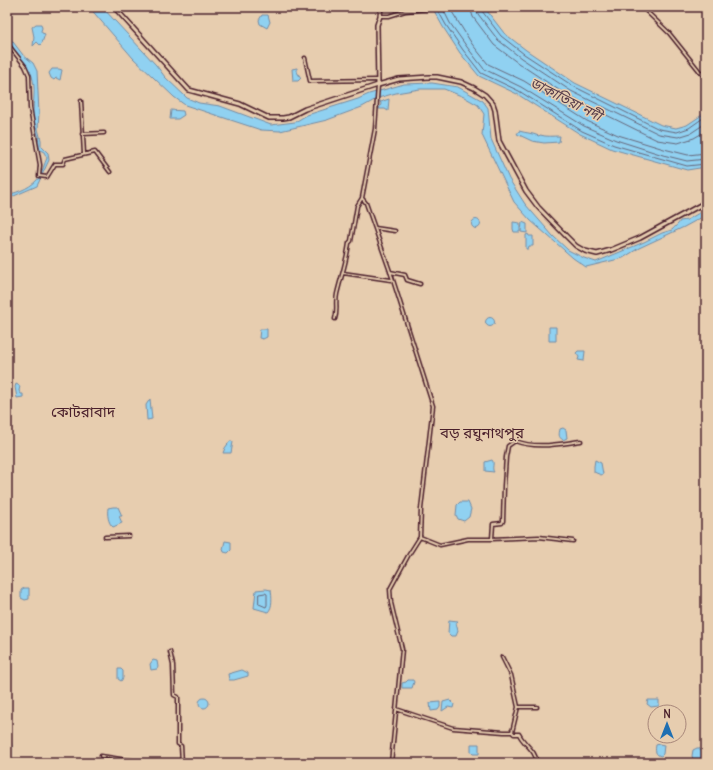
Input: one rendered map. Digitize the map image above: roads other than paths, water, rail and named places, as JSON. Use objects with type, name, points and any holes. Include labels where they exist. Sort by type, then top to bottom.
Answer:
[{"type":"main road","points":[[114,7],[189,90],[240,104],[264,116],[274,118],[289,117],[305,109],[399,79],[429,77],[461,82],[474,88],[490,100],[495,110],[499,141],[526,191],[538,207],[566,236],[576,246],[585,251],[597,254],[611,250],[640,238],[706,202]]},
{"type":"main road","points":[[378,85],[377,25],[381,7]]},
{"type":"street","points":[[642,7],[669,33],[705,78]]},
{"type":"street","points":[[380,16],[389,16],[405,11],[426,9]]},
{"type":"street","points":[[7,43],[29,75],[30,108],[40,165],[39,176],[47,177],[55,164],[63,164],[65,159],[95,152],[110,172]]},
{"type":"street","points":[[305,58],[310,81],[378,80]]},
{"type":"street","points":[[334,319],[337,310],[337,294],[351,241],[357,206],[362,198],[375,129],[378,85]]},
{"type":"street","points":[[81,101],[84,154]]},
{"type":"street","points":[[82,134],[104,133]]},
{"type":"street","points":[[362,198],[366,203],[410,330],[433,406],[421,509],[420,537],[390,589],[391,603],[402,649],[391,763]]},
{"type":"street","points":[[375,228],[394,231]]},
{"type":"street","points":[[390,272],[405,274],[407,280],[420,284]]},
{"type":"street","points":[[343,273],[392,280]]},
{"type":"street","points":[[492,538],[493,524],[502,523],[504,518],[504,486],[508,446],[515,441],[526,445],[543,446],[581,441]]},
{"type":"street","points":[[105,537],[129,536]]},
{"type":"street","points":[[420,537],[440,545],[468,540],[492,538],[539,537],[573,541]]},
{"type":"street","points":[[101,756],[132,761],[182,763],[181,746],[178,744],[178,697],[174,695],[173,665],[170,652]]},
{"type":"street","points":[[502,657],[511,675],[518,707],[512,732]]},
{"type":"street","points":[[518,707],[537,707]]},
{"type":"street","points":[[396,709],[453,728],[512,732],[514,734],[519,734],[521,739],[532,749],[537,758],[537,763]]},
{"type":"water","points":[[89,7],[102,7],[156,65],[165,77],[187,98],[199,103],[220,106],[271,125],[295,122],[307,115],[404,84],[432,83],[458,87],[483,101],[488,108],[491,139],[509,179],[525,204],[553,236],[568,250],[584,258],[596,262],[672,230],[680,221],[687,220],[706,209],[706,215],[639,248],[623,258],[586,267],[573,258],[530,220],[514,202],[482,135],[484,114],[478,105],[464,97],[444,89],[420,89],[378,98],[362,107],[327,120],[280,131],[261,130],[185,105],[174,97],[133,58]]},
{"type":"water","name":"ডাকাতিয়া নদী","points":[[432,7],[484,7],[504,33],[526,50],[575,83],[661,125],[676,128],[687,125],[702,115],[706,105],[706,167],[687,170],[612,149],[580,134],[517,94],[479,76],[460,53]]},
{"type":"water","points":[[262,15],[268,15],[270,22],[267,28],[260,24],[259,20]]},
{"type":"water","points":[[36,24],[41,24],[41,31],[45,34],[40,45],[37,42],[33,46],[34,37],[32,27]]},
{"type":"water","points":[[7,34],[23,55],[33,63],[37,71],[39,113],[38,129],[41,146],[48,153],[49,160],[37,186],[7,199],[7,195],[25,188],[37,180],[47,158],[44,152],[40,150],[34,120],[34,90],[32,76],[10,46]]},
{"type":"water","points":[[297,68],[297,72],[301,78],[298,81],[293,81],[292,69]]},
{"type":"water","points":[[52,69],[62,70],[60,80],[56,78],[54,80],[51,78],[49,73]]},
{"type":"water","points":[[389,99],[388,111],[385,109],[379,109],[381,104],[380,101],[382,102]]},
{"type":"water","points":[[171,110],[183,111],[184,115],[178,119],[170,119]]},
{"type":"water","points":[[519,131],[539,136],[560,136],[559,142],[544,143],[532,141],[517,134]]},
{"type":"water","points":[[476,219],[481,224],[476,229],[471,224]]},
{"type":"water","points":[[513,222],[520,223],[520,232],[514,232]]},
{"type":"water","points":[[522,222],[527,224],[527,233],[521,232]]},
{"type":"water","points":[[528,234],[529,236],[533,236],[533,246],[529,246],[528,249],[526,249],[526,235]]},
{"type":"water","points":[[490,317],[495,322],[490,327],[485,322]]},
{"type":"water","points":[[549,327],[556,327],[556,341],[549,341]]},
{"type":"water","points":[[260,329],[267,329],[267,337],[263,339],[259,338]]},
{"type":"water","points":[[578,351],[585,351],[584,361],[578,360],[579,357],[576,353]]},
{"type":"water","points":[[16,384],[20,386],[19,391],[23,394],[23,397],[17,398],[15,387]]},
{"type":"water","points":[[150,399],[152,419],[147,420],[146,405]]},
{"type":"water","points":[[563,428],[566,430],[567,438],[563,440],[560,438],[559,434],[560,429]]},
{"type":"water","points":[[230,441],[233,442],[231,453],[223,453],[225,448]]},
{"type":"water","points":[[492,460],[494,472],[485,471],[485,462]]},
{"type":"water","points":[[595,460],[601,463],[603,474],[601,475],[594,472]]},
{"type":"water","points":[[460,502],[468,502],[471,509],[469,517],[464,521],[458,519],[456,515],[457,505]]},
{"type":"water","points":[[118,507],[122,516],[119,516],[122,523],[113,527],[109,521],[108,508]]},
{"type":"water","points":[[225,541],[231,542],[231,550],[228,553],[224,552],[223,549]]},
{"type":"water","points":[[24,588],[29,588],[29,599],[25,600],[21,598],[21,590]]},
{"type":"water","points":[[256,590],[271,590],[272,596],[270,610],[268,612],[254,608]]},
{"type":"water","points":[[449,620],[458,621],[456,623],[458,631],[456,636],[451,636],[448,633]]},
{"type":"water","points":[[153,660],[157,661],[158,667],[157,669],[151,670],[150,664]]},
{"type":"water","points":[[118,669],[123,671],[123,678],[121,681],[118,679]]},
{"type":"water","points":[[242,670],[248,673],[248,676],[229,680],[228,674]]},
{"type":"water","points":[[408,680],[413,680],[414,682],[412,688],[402,688],[402,683]]},
{"type":"water","points":[[202,698],[206,698],[208,699],[208,707],[202,708],[199,705],[199,701]]},
{"type":"water","points":[[450,700],[454,704],[453,708],[448,707],[442,711],[443,702]]},
{"type":"water","points":[[648,700],[659,700],[659,704],[647,704]]},
{"type":"water","points":[[440,702],[440,707],[438,710],[431,711],[430,703]]},
{"type":"water","points":[[7,736],[9,737],[12,747],[12,763],[9,763]]},
{"type":"water","points":[[471,744],[479,744],[479,754],[473,754],[471,752]]},
{"type":"water","points":[[656,745],[664,745],[663,754],[661,756],[657,753]]},
{"type":"water","points":[[699,748],[705,756],[700,763],[694,762],[692,756],[693,750]]},
{"type":"district","name":"কোটরাবাদ","points":[[83,411]]},
{"type":"district","name":"বড় রঘুনাথপুর","points":[[482,432]]}]
